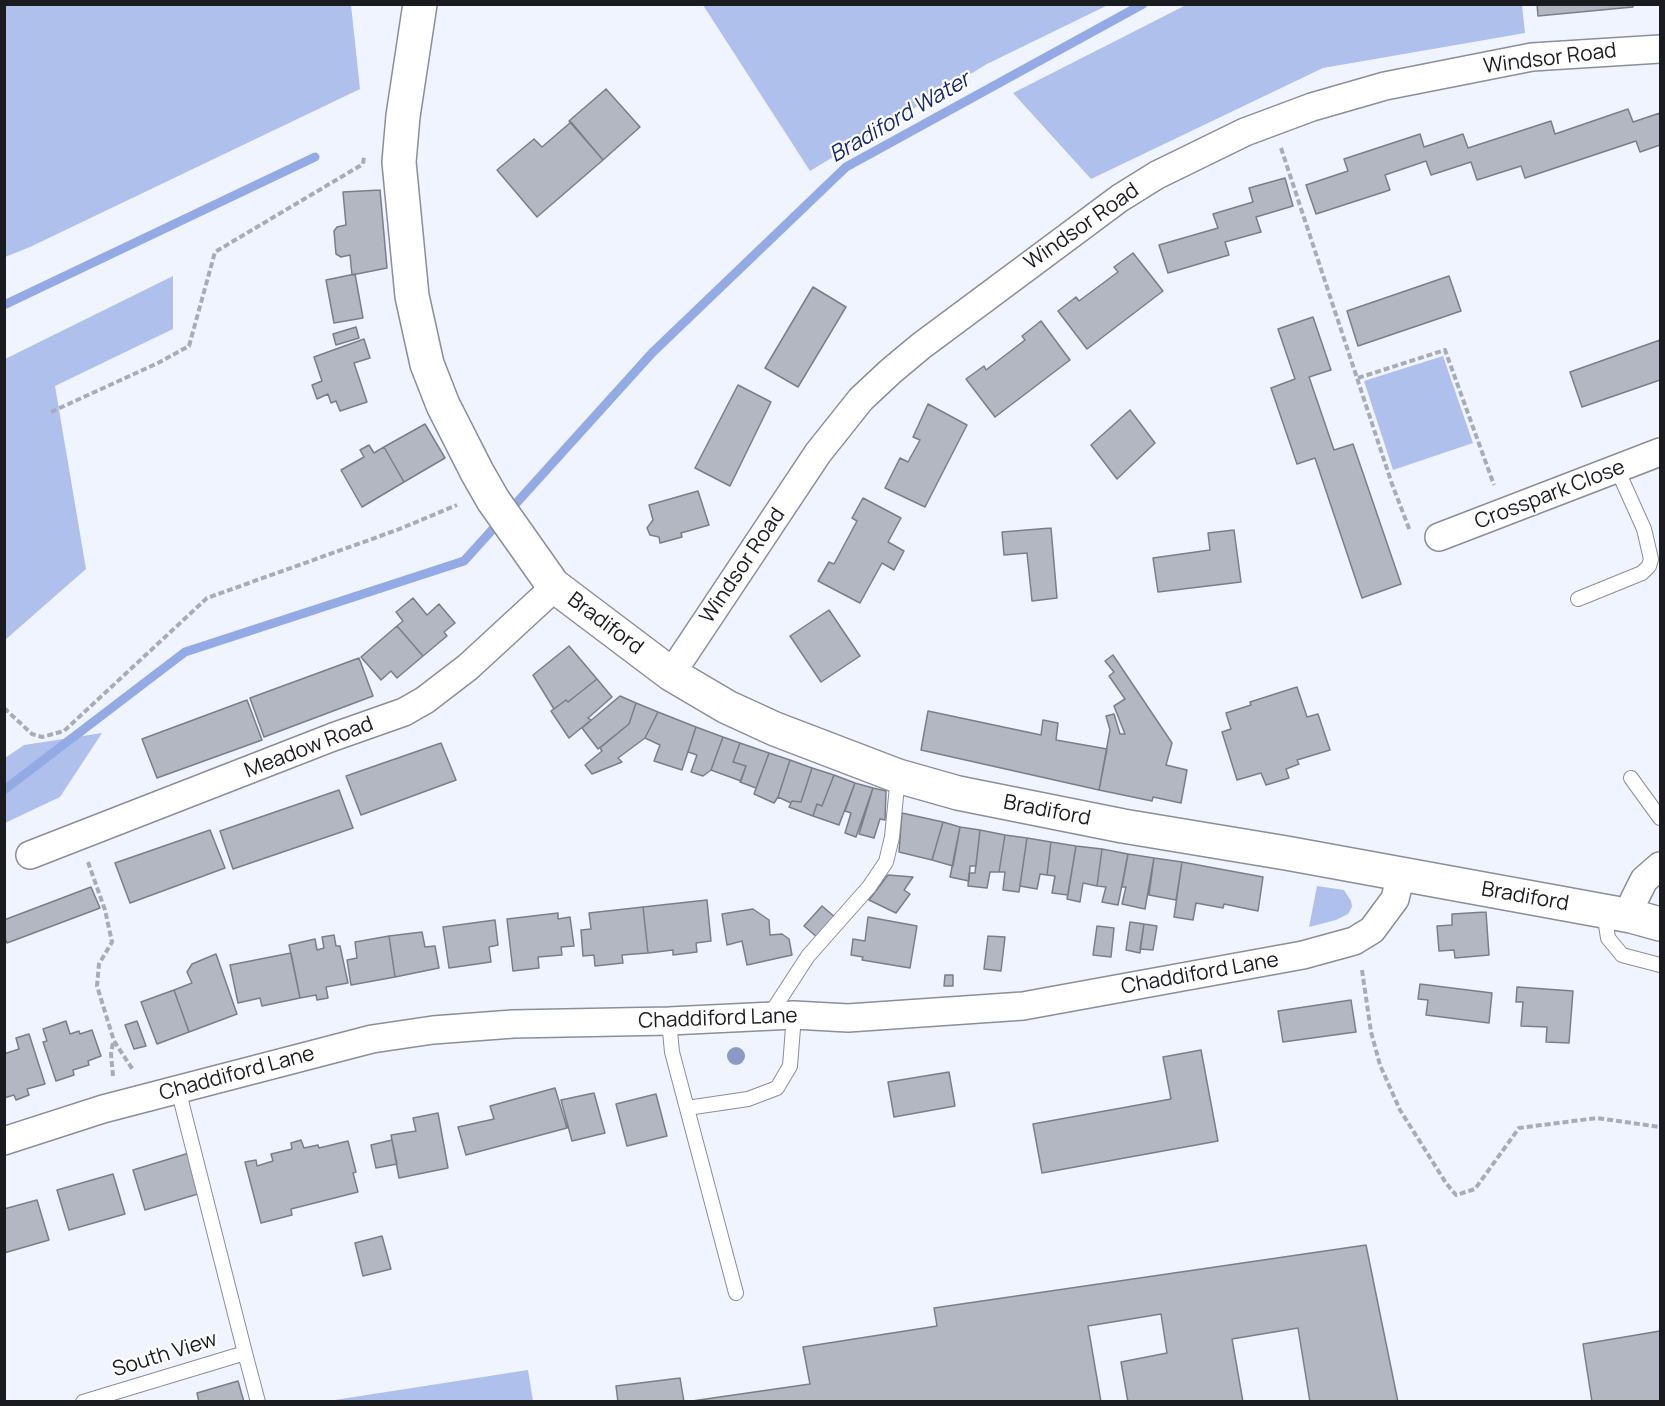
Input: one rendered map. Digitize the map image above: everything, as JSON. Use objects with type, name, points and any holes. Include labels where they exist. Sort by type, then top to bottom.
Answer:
[{"type":"street","name":"Bradiford","points":[[420,4],[403,117],[399,162],[412,296],[427,364],[443,405],[490,495],[553,585],[671,674],[727,706],[775,729],[898,776],[958,793],[1123,826],[1632,917]]},
{"type":"street","name":"Windsor Road","points":[[671,674],[818,453],[861,399],[891,371],[1016,273],[1120,198],[1201,153],[1245,132],[1311,107],[1385,86],[1532,57],[1660,49]]},
{"type":"street","name":"Crosspark Close","points":[[1439,537],[1660,452]]},
{"type":"street","name":"Meadow Road","points":[[30,855],[333,737],[405,712],[425,700],[468,667],[544,597],[553,585]]},
{"type":"street","points":[[1632,917],[1634,900],[1644,880],[1660,866]]},
{"type":"street","name":"Chaddiford Lane","points":[[4,1141],[103,1109],[178,1089],[372,1039],[433,1030],[513,1024],[669,1021],[782,1015],[848,1018],[1023,1006],[1303,955],[1354,941],[1372,930],[1395,898],[1401,874]]},
{"type":"lane","points":[[1578,599],[1642,573],[1649,566],[1651,552],[1644,529],[1617,469]]},
{"type":"lane","points":[[687,1108],[748,1099],[777,1088],[790,1066],[782,1015],[808,956],[869,887],[886,862],[892,837],[898,776]]},
{"type":"lane","points":[[1631,778],[1660,818]]},
{"type":"lane","points":[[1632,917],[1608,938],[1623,955],[1660,965]]},
{"type":"lane","points":[[669,1021],[672,1052],[736,1293]]},
{"type":"lane","points":[[178,1089],[245,1353]]},
{"type":"lane","name":"South View","points":[[83,1401],[245,1353],[258,1401]]},
{"type":"path","points":[[1272,122],[1411,534]]},
{"type":"path","points":[[51,412],[158,363],[189,346],[215,252],[363,164],[365,154]]},
{"type":"path","points":[[1358,378],[1445,350],[1503,512]]},
{"type":"path","points":[[4,708],[32,734],[42,737],[64,731],[207,598],[490,495]]},
{"type":"path","points":[[79,836],[105,910],[112,942],[99,964],[97,986],[114,1041],[129,1062],[145,1099]]},
{"type":"path","points":[[1354,941],[1364,976],[1371,1032],[1380,1065],[1400,1110],[1456,1196],[1475,1189],[1519,1128],[1597,1118],[1660,1127]]},
{"type":"shaded area","points":[[5,4],[351,5],[360,89],[5,257]]},
{"type":"shaded area","points":[[1188,4],[1522,5],[1525,33],[1323,68],[1091,179],[1013,93]]},
{"type":"shaded area","points":[[703,5],[1108,5],[987,64],[810,171]]},
{"type":"shaded area","points":[[173,276],[173,329],[55,386],[86,569],[5,640],[5,359]]},
{"type":"shaded area","points":[[1443,356],[1473,443],[1393,470],[1364,381]]},
{"type":"shaded area","points":[[102,733],[60,797],[5,823],[5,758],[24,745]]},
{"type":"shaded area","points":[[1317,886],[1344,890],[1352,907],[1348,914],[1336,920],[1309,927]]},
{"type":"shaded area","points":[[528,1370],[533,1401],[328,1401]]},
{"type":"building","points":[[1537,4],[1633,4],[1633,7],[1538,16]]},
{"type":"building","points":[[606,89],[640,127],[603,160],[569,121]]},
{"type":"building","points":[[1628,109],[1633,122],[1660,113],[1660,145],[1640,152],[1636,141],[1525,178],[1521,166],[1477,180],[1471,162],[1431,175],[1426,161],[1385,175],[1390,190],[1316,214],[1306,185],[1348,171],[1344,159],[1420,134],[1424,147],[1463,134],[1468,148],[1551,121],[1555,134]]},
{"type":"building","points":[[571,122],[603,160],[537,217],[497,170],[534,139],[542,147]]},
{"type":"building","points":[[1285,178],[1293,206],[1256,217],[1261,232],[1225,242],[1229,255],[1168,273],[1159,245],[1218,228],[1213,214],[1253,202],[1249,188]]},
{"type":"building","points":[[380,190],[387,268],[352,275],[350,255],[341,257],[336,254],[334,231],[337,227],[346,225],[343,192]]},
{"type":"building","points":[[1133,253],[1163,291],[1087,349],[1058,311],[1076,297],[1079,301],[1118,272],[1114,267]]},
{"type":"building","points":[[355,274],[363,318],[334,323],[326,280]]},
{"type":"building","points":[[1449,276],[1461,311],[1358,346],[1347,311]]},
{"type":"building","points":[[813,287],[846,307],[798,387],[765,368]]},
{"type":"building","points":[[1313,317],[1331,370],[1309,377],[1334,450],[1353,444],[1401,584],[1362,598],[1315,458],[1297,464],[1271,388],[1295,379],[1278,329]]},
{"type":"building","points":[[1041,321],[1070,360],[995,417],[966,379],[984,366],[986,370],[1025,340],[1022,336]]},
{"type":"building","points":[[356,327],[359,338],[336,345],[333,334]]},
{"type":"building","points":[[364,339],[370,358],[354,363],[367,402],[340,411],[336,401],[331,403],[328,394],[317,399],[312,385],[322,381],[314,357]]},
{"type":"building","points":[[1660,340],[1660,380],[1582,407],[1570,372]]},
{"type":"building","points":[[738,385],[771,402],[730,486],[695,468]]},
{"type":"building","points":[[928,404],[967,425],[925,507],[885,488],[900,458],[908,462],[920,440],[913,437]]},
{"type":"building","points":[[1130,410],[1155,443],[1117,479],[1091,445]]},
{"type":"building","points":[[425,424],[445,458],[404,482],[384,447]]},
{"type":"building","points":[[369,445],[374,453],[384,447],[404,482],[362,507],[341,470],[364,457],[360,450]]},
{"type":"building","points":[[698,491],[709,525],[681,533],[682,537],[660,543],[659,537],[650,535],[647,528],[653,520],[649,505]]},
{"type":"building","points":[[863,498],[901,518],[888,542],[904,551],[894,570],[882,563],[860,603],[818,581],[829,562],[834,564],[857,521],[852,518]]},
{"type":"building","points":[[1051,528],[1057,598],[1032,601],[1027,553],[1004,555],[1002,532]]},
{"type":"building","points":[[1234,530],[1241,582],[1158,592],[1153,558],[1210,550],[1208,533]]},
{"type":"building","points":[[413,598],[427,615],[439,604],[455,623],[444,632],[447,636],[423,656],[397,626],[403,621],[396,612]]},
{"type":"building","points":[[829,610],[860,656],[821,682],[790,636]]},
{"type":"building","points":[[397,626],[423,656],[397,678],[391,671],[381,680],[361,657]]},
{"type":"building","points":[[569,646],[597,679],[568,702],[566,700],[554,709],[533,675]]},
{"type":"building","points":[[1113,655],[1172,743],[1166,765],[1187,770],[1181,803],[1153,797],[1152,801],[1099,790],[1110,730],[1106,716],[1114,714],[1120,734],[1125,734],[1114,706],[1125,699],[1109,676],[1114,672],[1105,661]]},
{"type":"building","points":[[359,658],[373,696],[264,737],[250,698]]},
{"type":"building","points":[[597,679],[612,697],[588,718],[591,720],[569,738],[551,711],[566,700],[568,702]]},
{"type":"building","points":[[1297,687],[1307,717],[1318,714],[1330,750],[1297,760],[1299,764],[1286,769],[1289,778],[1266,785],[1261,773],[1237,780],[1222,732],[1231,729],[1226,713],[1251,705],[1250,702]]},
{"type":"building","points":[[620,696],[636,703],[629,724],[598,749],[582,728]]},
{"type":"building","points":[[247,700],[262,740],[157,778],[142,739]]},
{"type":"building","points":[[636,703],[658,712],[645,738],[618,758],[622,762],[592,774],[585,765],[602,751],[600,748],[629,724]]},
{"type":"building","points":[[928,711],[1041,735],[1043,720],[1058,723],[1056,740],[1107,749],[1099,790],[921,750]]},
{"type":"building","points":[[658,712],[696,727],[682,770],[654,761],[660,745],[645,738]]},
{"type":"building","points":[[696,727],[723,737],[711,770],[703,776],[691,772],[697,755],[688,752]]},
{"type":"building","points":[[723,737],[740,743],[733,762],[746,766],[741,781],[711,770]]},
{"type":"building","points":[[441,743],[456,780],[361,815],[346,776]]},
{"type":"building","points":[[740,743],[769,753],[756,788],[740,782],[746,766],[733,762]]},
{"type":"building","points":[[769,753],[790,760],[774,803],[754,794]]},
{"type":"building","points":[[790,760],[812,768],[801,802],[792,801],[791,803],[778,797]]},
{"type":"building","points":[[812,768],[834,775],[822,806],[817,804],[813,816],[789,807],[792,801],[801,802]]},
{"type":"building","points":[[834,775],[855,783],[839,825],[813,816],[817,804],[822,806]]},
{"type":"building","points":[[855,783],[873,788],[856,837],[845,833],[851,813],[845,811]]},
{"type":"building","points":[[873,788],[886,791],[885,820],[880,819],[874,838],[859,834]]},
{"type":"building","points":[[339,790],[353,828],[233,869],[220,831]]},
{"type":"building","points":[[902,813],[943,822],[932,860],[899,852]]},
{"type":"building","points":[[943,822],[960,827],[953,866],[932,860]]},
{"type":"building","points":[[960,827],[980,830],[976,866],[970,866],[969,881],[950,877]]},
{"type":"building","points":[[210,830],[225,868],[130,903],[115,863]]},
{"type":"building","points":[[980,830],[1005,835],[999,872],[990,872],[987,888],[968,886],[969,873],[975,873]]},
{"type":"building","points":[[1005,835],[1027,838],[1019,892],[1003,890],[1005,872],[999,872]]},
{"type":"building","points":[[1027,838],[1051,842],[1047,875],[1040,874],[1037,889],[1020,886]]},
{"type":"building","points":[[1051,842],[1076,846],[1068,895],[1052,893],[1055,876],[1047,875]]},
{"type":"building","points":[[1076,846],[1102,849],[1097,886],[1083,883],[1080,902],[1067,899]]},
{"type":"building","points":[[1102,849],[1128,854],[1118,905],[1102,902],[1106,887],[1097,886]]},
{"type":"building","points":[[1128,854],[1154,858],[1145,909],[1122,904],[1126,887],[1122,887]]},
{"type":"building","points":[[1154,858],[1182,862],[1176,900],[1149,895]]},
{"type":"building","points":[[1182,862],[1263,877],[1258,911],[1224,904],[1223,908],[1196,903],[1193,920],[1174,917]]},
{"type":"building","points":[[888,875],[913,877],[904,890],[910,894],[896,913],[869,900]]},
{"type":"building","points":[[91,887],[100,908],[7,943],[4,936],[4,920]]},
{"type":"building","points":[[707,900],[711,941],[696,943],[697,952],[673,955],[673,950],[648,953],[643,907]]},
{"type":"building","points":[[822,906],[836,918],[818,938],[804,926]]},
{"type":"building","points":[[643,907],[648,953],[622,955],[623,963],[595,966],[594,955],[583,956],[581,930],[591,929],[589,913]]},
{"type":"building","points":[[753,909],[769,920],[770,935],[782,934],[789,939],[792,955],[747,965],[742,941],[727,945],[722,914]]},
{"type":"building","points":[[1486,912],[1489,955],[1455,958],[1454,950],[1439,951],[1437,926],[1452,925],[1452,914]]},
{"type":"building","points":[[558,913],[558,919],[570,917],[574,946],[561,947],[562,955],[538,957],[539,968],[513,971],[507,919]]},
{"type":"building","points":[[868,917],[917,926],[910,968],[862,960],[863,957],[851,955],[853,939],[865,941]]},
{"type":"building","points":[[495,920],[498,945],[489,947],[491,962],[449,968],[443,927]]},
{"type":"building","points":[[1130,922],[1144,924],[1140,953],[1126,950]]},
{"type":"building","points":[[1144,924],[1157,926],[1153,950],[1140,949]]},
{"type":"building","points":[[1097,926],[1114,928],[1111,957],[1093,955]]},
{"type":"building","points":[[422,932],[425,947],[435,946],[439,968],[395,977],[389,936]]},
{"type":"building","points":[[334,935],[336,946],[340,946],[348,983],[326,987],[328,998],[317,1000],[316,995],[300,998],[289,945],[315,939],[317,950],[324,948],[322,937]]},
{"type":"building","points":[[389,936],[395,977],[351,985],[347,960],[357,958],[355,942]]},
{"type":"building","points":[[988,936],[1005,937],[1001,971],[984,969]]},
{"type":"building","points":[[291,953],[300,998],[262,1006],[260,998],[238,1003],[230,965]]},
{"type":"building","points":[[216,954],[237,1014],[189,1032],[174,990],[192,983],[187,972],[192,964]]},
{"type":"building","points":[[945,975],[953,975],[953,986],[944,986]]},
{"type":"building","points":[[1420,984],[1492,993],[1489,1023],[1426,1015],[1428,1000],[1418,999]]},
{"type":"building","points":[[1517,987],[1573,991],[1569,1043],[1546,1042],[1547,1027],[1521,1026],[1523,1002],[1516,1002]]},
{"type":"building","points":[[174,990],[189,1032],[157,1044],[141,1002]]},
{"type":"building","points":[[1351,1000],[1356,1032],[1283,1042],[1278,1011]]},
{"type":"building","points":[[66,1021],[70,1034],[92,1030],[101,1056],[88,1061],[89,1065],[73,1070],[74,1075],[56,1081],[43,1042],[47,1041],[43,1029]]},
{"type":"building","points":[[137,1021],[146,1046],[134,1049],[125,1025]]},
{"type":"building","points":[[29,1034],[45,1084],[27,1089],[29,1095],[16,1100],[14,1095],[4,1098],[4,1054],[19,1049],[16,1038]]},
{"type":"building","points":[[1201,1050],[1218,1141],[1042,1173],[1033,1124],[1171,1099],[1163,1057]]},
{"type":"building","points":[[949,1072],[955,1106],[894,1117],[888,1082]]},
{"type":"building","points":[[555,1088],[567,1128],[466,1155],[458,1127],[494,1119],[490,1106]]},
{"type":"building","points":[[594,1093],[605,1133],[572,1141],[561,1100]]},
{"type":"building","points":[[656,1094],[667,1136],[627,1146],[616,1104]]},
{"type":"building","points":[[438,1113],[448,1168],[399,1178],[391,1135],[416,1131],[413,1118]]},
{"type":"building","points":[[301,1140],[304,1148],[318,1145],[319,1148],[348,1141],[356,1172],[353,1173],[358,1192],[291,1209],[292,1215],[261,1223],[245,1162],[256,1160],[257,1166],[273,1161],[271,1154],[292,1149],[291,1143]]},
{"type":"building","points":[[392,1140],[397,1164],[376,1168],[371,1145]]},
{"type":"building","points":[[189,1153],[201,1193],[145,1210],[133,1170]]},
{"type":"building","points":[[113,1174],[125,1214],[69,1230],[57,1190]]},
{"type":"building","points":[[37,1200],[49,1240],[4,1253],[4,1209]]},
{"type":"building","points":[[382,1236],[391,1269],[363,1276],[355,1243]]},
{"type":"building","points":[[1366,1245],[1398,1402],[1310,1402],[1298,1328],[1232,1339],[1243,1402],[1128,1402],[1121,1362],[1167,1353],[1161,1314],[1088,1326],[1101,1402],[685,1402],[810,1384],[803,1347],[937,1326],[934,1308]]},
{"type":"building","points":[[1660,1331],[1660,1402],[1592,1402],[1583,1344]]},
{"type":"building","points":[[680,1378],[684,1402],[618,1402],[616,1386]]},
{"type":"building","points":[[238,1381],[244,1402],[199,1402],[197,1393]]},
{"type":"waterway","name":"Bradiford Water","points":[[4,790],[185,652],[464,561],[652,353],[846,167],[1143,4]]},
{"type":"waterway","points":[[4,305],[315,157]]}]
